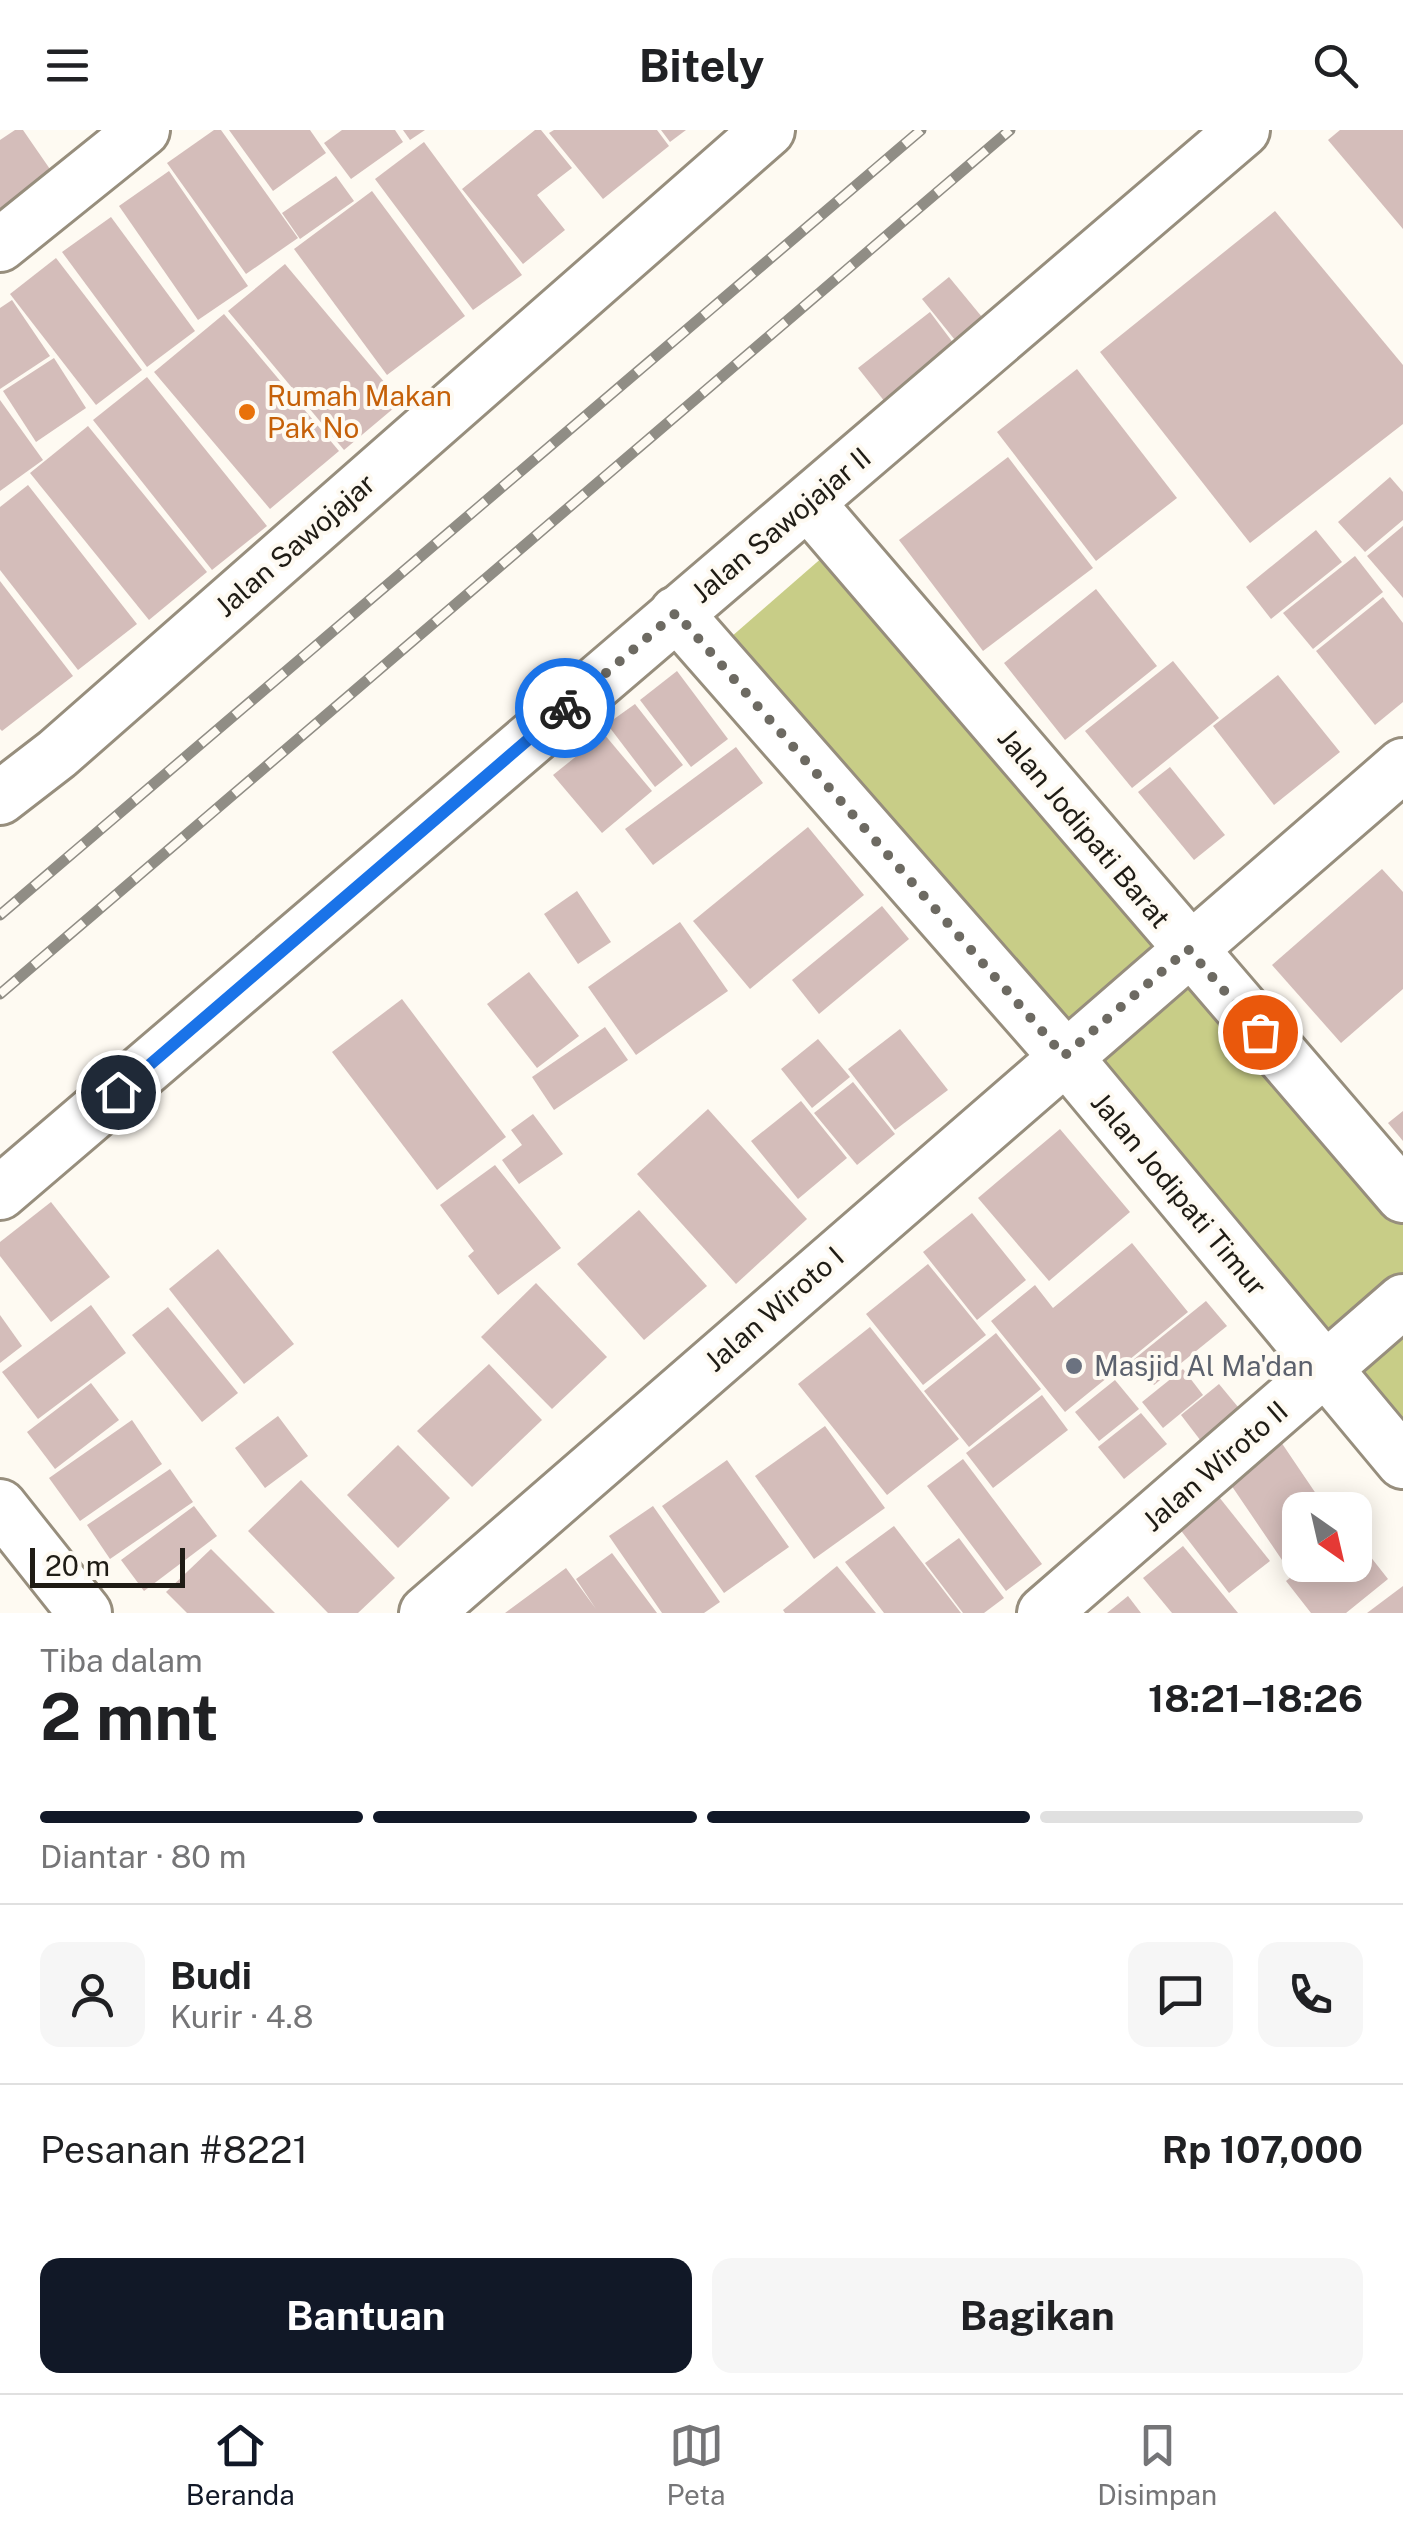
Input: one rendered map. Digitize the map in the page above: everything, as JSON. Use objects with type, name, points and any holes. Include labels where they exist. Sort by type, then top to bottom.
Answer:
[{"type":"street","name":"Jalan Sawojajar","points":[[0,798],[72,741],[768,130]]},
{"type":"street","name":"Jalan Sawojajar II","points":[[0,1192],[1242,130]]},
{"type":"street","points":[[0,245],[115,138]]},
{"type":"street","name":"Jalan Jodipati Barat","points":[[808,503],[1403,1196]]},
{"type":"street","name":"Jalan Jodipati Timur","points":[[676,613],[1064,1056],[1403,1462]]},
{"type":"street","name":"Jalan Wiroto I","points":[[426,1613],[1403,765]]},
{"type":"street","name":"Jalan Wiroto II","points":[[1044,1613],[1394,1309]]},
{"type":"street","points":[[0,1506],[85,1613]]},
{"type":"green space","points":[[824,556],[1403,1216],[1403,1421],[723,644]]},
{"type":"building","points":[[15,130],[23,130],[54,175],[0,213],[0,140]]},
{"type":"building","points":[[214,130],[221,130],[298,238],[246,274],[167,163]]},
{"type":"building","points":[[229,130],[310,130],[326,153],[273,191]]},
{"type":"building","points":[[342,130],[395,130],[403,142],[351,179],[324,143]]},
{"type":"building","points":[[403,130],[425,130],[410,140]]},
{"type":"building","points":[[535,130],[541,130],[572,168],[537,195],[565,230],[523,264],[462,189]]},
{"type":"building","points":[[657,130],[669,146],[603,199],[549,133]]},
{"type":"building","points":[[661,130],[686,130],[670,142]]},
{"type":"building","points":[[1340,130],[1403,130],[1403,229],[1328,140]]},
{"type":"building","points":[[424,142],[522,275],[473,310],[375,179]]},
{"type":"building","points":[[169,171],[248,286],[198,320],[119,206]]},
{"type":"building","points":[[336,176],[354,201],[300,239],[282,213]]},
{"type":"building","points":[[372,191],[465,316],[387,375],[294,249]]},
{"type":"building","points":[[1275,211],[1403,365],[1403,424],[1250,543],[1100,352]]},
{"type":"building","points":[[111,217],[195,331],[147,367],[62,252]]},
{"type":"building","points":[[56,258],[142,370],[96,405],[10,294]]},
{"type":"building","points":[[285,264],[401,402],[344,450],[228,311]]},
{"type":"building","points":[[949,277],[991,328],[963,350],[922,299]]},
{"type":"building","points":[[12,300],[50,356],[0,389],[0,308]]},
{"type":"building","points":[[930,312],[960,352],[889,407],[858,368]]},
{"type":"building","name":"Rumah Makan Pak No","points":[[224,314],[339,451],[270,509],[154,372]]},
{"type":"building","points":[[54,358],[86,408],[36,442],[3,391]]},
{"type":"building","points":[[1077,369],[1177,498],[1096,561],[997,432]]},
{"type":"building","points":[[147,377],[267,526],[212,570],[93,420]]},
{"type":"building","points":[[0,400],[43,460],[0,491]]},
{"type":"building","points":[[88,426],[207,572],[149,620],[30,473]]},
{"type":"building","points":[[1008,457],[1093,568],[983,651],[899,540]]},
{"type":"building","points":[[1390,477],[1403,492],[1403,520],[1365,552],[1338,522]]},
{"type":"building","points":[[28,485],[137,624],[78,670],[0,570],[0,507]]},
{"type":"building","points":[[1403,526],[1403,598],[1367,556]]},
{"type":"building","points":[[1316,530],[1342,562],[1271,619],[1246,587]]},
{"type":"building","points":[[1355,556],[1383,592],[1313,649],[1283,613]]},
{"type":"building","points":[[0,581],[73,676],[2,731],[0,729]]},
{"type":"building","points":[[1096,589],[1157,666],[1065,740],[1004,663]]},
{"type":"building","points":[[1383,597],[1403,623],[1403,702],[1375,725],[1316,651]]},
{"type":"building","points":[[1173,661],[1219,718],[1132,788],[1085,731]]},
{"type":"building","points":[[677,671],[728,739],[691,767],[640,700]]},
{"type":"building","points":[[1278,675],[1340,752],[1274,805],[1213,726]]},
{"type":"building","points":[[635,704],[683,765],[655,787],[607,724]]},
{"type":"building","points":[[604,734],[652,791],[602,833],[553,775]]},
{"type":"building","points":[[736,747],[763,783],[653,865],[625,829]]},
{"type":"building","points":[[1170,767],[1225,835],[1194,860],[1138,792]]},
{"type":"building","points":[[808,827],[864,895],[750,989],[693,921]]},
{"type":"building","points":[[1382,869],[1403,892],[1403,989],[1341,1043],[1272,965]]},
{"type":"building","points":[[577,891],[611,942],[578,964],[544,914]]},
{"type":"building","points":[[882,906],[909,939],[819,1014],[792,980]]},
{"type":"building","points":[[680,922],[728,991],[636,1055],[588,987]]},
{"type":"building","points":[[529,972],[579,1036],[537,1068],[487,1004]]},
{"type":"building","points":[[402,999],[506,1137],[437,1190],[332,1052]]},
{"type":"building","points":[[605,1027],[628,1060],[554,1110],[532,1077]]},
{"type":"building","points":[[900,1029],[948,1090],[895,1130],[848,1069]]},
{"type":"building","points":[[818,1039],[850,1077],[812,1108],[781,1069]]},
{"type":"building","points":[[853,1082],[895,1134],[857,1165],[814,1113]]},
{"type":"building","points":[[801,1101],[847,1158],[798,1199],[751,1141]]},
{"type":"building","points":[[708,1109],[807,1219],[736,1284],[637,1174]]},
{"type":"building","points":[[1403,1111],[1403,1141],[1388,1123]]},
{"type":"building","points":[[533,1114],[563,1154],[519,1184],[502,1160],[522,1145],[511,1130]]},
{"type":"building","points":[[1060,1129],[1130,1212],[1049,1281],[978,1198]]},
{"type":"building","points":[[495,1165],[561,1248],[498,1295],[468,1256],[474,1251],[440,1205]]},
{"type":"building","points":[[51,1202],[110,1277],[51,1322],[0,1256],[0,1242]]},
{"type":"building","points":[[639,1210],[707,1286],[644,1340],[577,1264]]},
{"type":"building","points":[[972,1213],[1026,1280],[977,1320],[923,1252]]},
{"type":"building","name":"Masjid Al Ma'dan","points":[[1132,1243],[1188,1312],[1065,1412],[991,1321],[1035,1285],[1053,1308]]},
{"type":"building","points":[[218,1249],[294,1344],[244,1384],[169,1289]]},
{"type":"building","points":[[928,1264],[986,1335],[923,1385],[866,1314]]},
{"type":"building","points":[[536,1283],[607,1357],[552,1409],[481,1337]]},
{"type":"building","points":[[1206,1301],[1227,1326],[1154,1385],[1133,1360]]},
{"type":"building","points":[[91,1305],[126,1353],[38,1419],[2,1372]]},
{"type":"building","points":[[168,1307],[238,1393],[202,1422],[132,1335]]},
{"type":"building","points":[[0,1315],[22,1346],[0,1363]]},
{"type":"building","points":[[870,1327],[959,1439],[887,1495],[798,1384]]},
{"type":"building","points":[[996,1333],[1041,1389],[969,1447],[924,1391]]},
{"type":"building","points":[[489,1364],[542,1420],[472,1487],[417,1431]]},
{"type":"building","points":[[1183,1369],[1203,1395],[1163,1428],[1142,1402]]},
{"type":"building","points":[[1115,1380],[1139,1409],[1099,1441],[1075,1412]]},
{"type":"building","points":[[91,1383],[119,1420],[55,1469],[27,1432]]},
{"type":"building","points":[[1219,1384],[1243,1413],[1204,1445],[1181,1415]]},
{"type":"building","points":[[1042,1395],[1068,1430],[993,1488],[966,1453]]},
{"type":"building","points":[[1141,1413],[1167,1444],[1124,1479],[1098,1447]]},
{"type":"building","points":[[278,1416],[308,1456],[265,1488],[235,1448]]},
{"type":"building","points":[[132,1420],[162,1464],[80,1521],[49,1478]]},
{"type":"building","points":[[825,1426],[885,1508],[814,1559],[755,1476]]},
{"type":"building","points":[[1281,1442],[1315,1492],[1282,1492],[1282,1560],[1227,1479]]},
{"type":"building","points":[[398,1445],[450,1498],[398,1548],[347,1495]]},
{"type":"building","points":[[963,1459],[1042,1564],[1006,1591],[927,1486]]},
{"type":"building","points":[[727,1460],[789,1547],[724,1593],[662,1506]]},
{"type":"building","points":[[170,1469],[193,1502],[110,1559],[87,1525]]},
{"type":"building","points":[[301,1480],[395,1578],[358,1613],[328,1613],[248,1531]]},
{"type":"building","points":[[1219,1497],[1270,1561],[1229,1593],[1179,1528]]},
{"type":"building","points":[[194,1506],[217,1536],[144,1591],[121,1560]]},
{"type":"building","points":[[653,1506],[720,1602],[704,1613],[662,1613],[609,1536]]},
{"type":"building","points":[[894,1526],[961,1613],[884,1613],[845,1562]]},
{"type":"building","points":[[959,1538],[1004,1598],[984,1613],[963,1613],[925,1563]]},
{"type":"building","points":[[1183,1546],[1238,1613],[1172,1613],[1143,1578]]},
{"type":"building","points":[[211,1549],[275,1613],[187,1613],[166,1592]]},
{"type":"building","points":[[612,1553],[657,1613],[505,1613],[566,1568],[596,1609],[576,1579]]},
{"type":"building","points":[[1372,1559],[1388,1579],[1346,1613],[1311,1613],[1287,1582],[1372,1582]]},
{"type":"building","points":[[837,1566],[876,1613],[785,1613],[783,1610]]},
{"type":"building","points":[[1403,1586],[1403,1613],[1367,1613]]},
{"type":"building","points":[[1128,1596],[1141,1613],[1107,1613]]},
{"type":"railway","points":[[0,915],[921,130]]},
{"type":"railway","points":[[0,994],[1010,130]]},
{"type":"way so far","points":[[565,708],[676,613],[1064,1056],[1188,949],[1260,1032]]},
{"type":"place","name":"Rumah Makan Pak No","points":[[247,412]]},
{"type":"place","name":"Masjid Al Ma'dan","points":[[1074,1366]]},
{"type":"route","points":[[118,1092],[565,708]]}]
